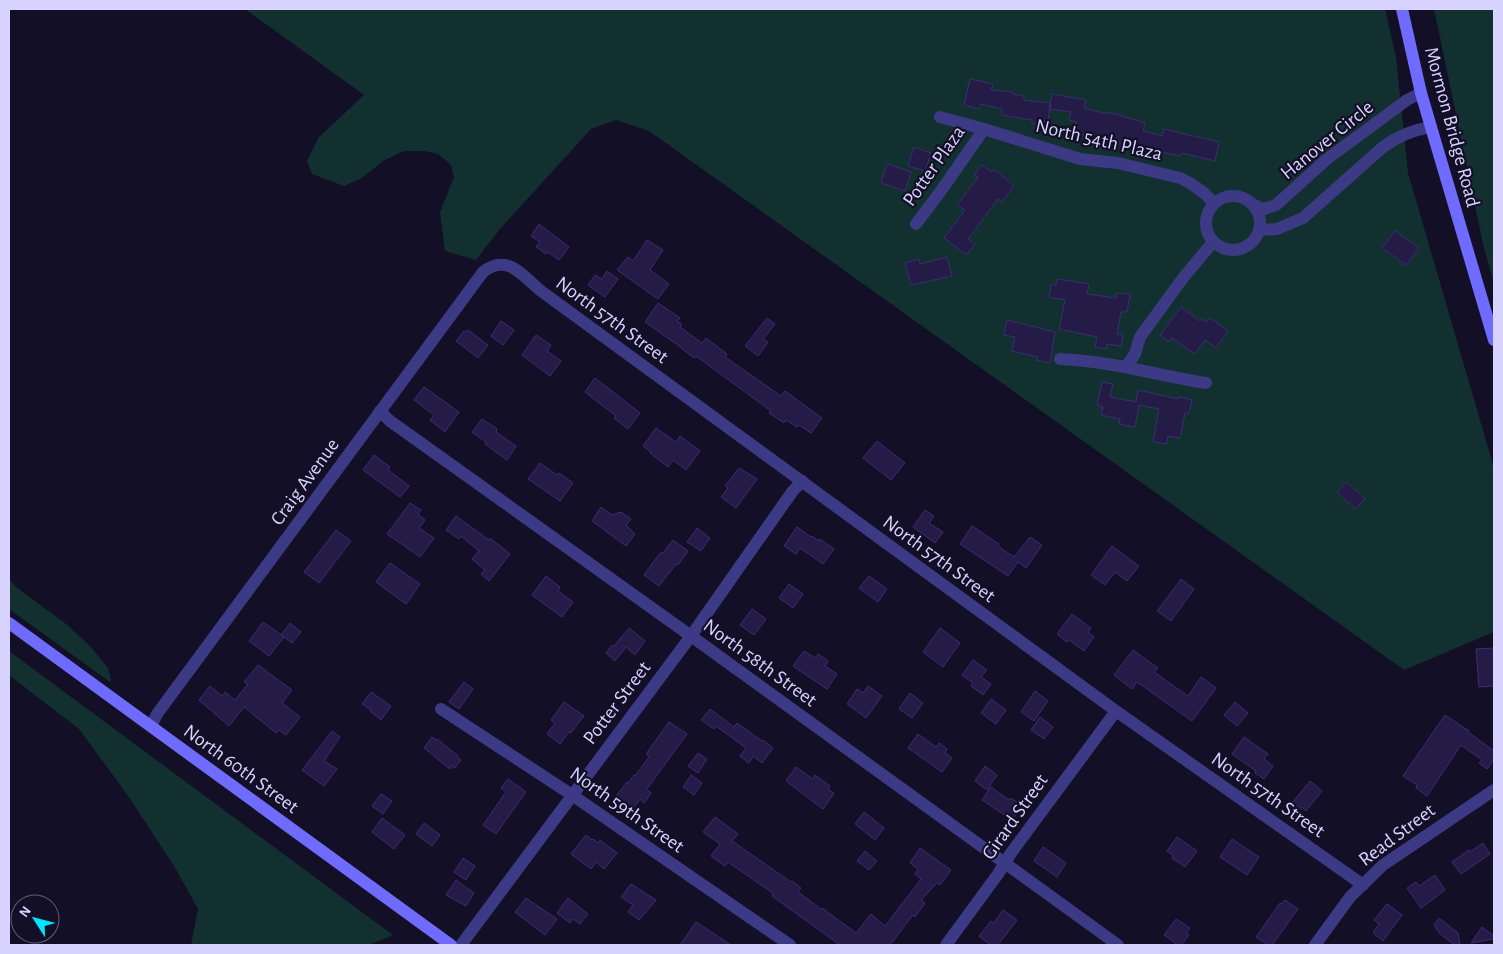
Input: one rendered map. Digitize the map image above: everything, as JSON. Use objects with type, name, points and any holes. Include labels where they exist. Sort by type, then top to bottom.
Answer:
[{"type":"main road","name":"Mormon Bridge Road","points":[[1402,9],[1421,93],[1494,340]]},
{"type":"main road","name":"North 60th Street","points":[[9,624],[451,945]]},
{"type":"street","name":"Hanover Circle","points":[[1254,206],[1264,208],[1276,205],[1327,159],[1407,100],[1421,93]]},
{"type":"street","name":"North 54th Plaza","points":[[940,117],[1080,158],[1118,163],[1180,178],[1190,182],[1214,203]]},
{"type":"street","name":"Hanover Circle","points":[[1259,230],[1277,229],[1303,218],[1383,147],[1397,137],[1414,130],[1431,127]]},
{"type":"street","name":"Potter Plaza","points":[[916,224],[984,129]]},
{"type":"street","points":[[1231,195],[1240,196],[1254,206],[1260,222],[1259,230],[1255,239],[1248,246],[1240,250],[1230,250],[1221,248],[1213,242],[1205,225],[1206,216],[1214,203],[1223,197],[1231,195]]},
{"type":"street","points":[[1126,368],[1135,354],[1140,337],[1183,278],[1213,242]]},
{"type":"street","name":"North 57th Street","points":[[495,265],[506,264],[512,267],[541,291],[1116,711],[1363,885]]},
{"type":"street","name":"Craig Avenue","points":[[151,726],[157,714],[483,272],[495,265]]},
{"type":"street","points":[[1060,360],[1074,360],[1126,368],[1206,383]]},
{"type":"street","name":"North 58th Street","points":[[380,411],[390,421],[1118,945]]},
{"type":"street","name":"Potter Street","points":[[461,945],[690,636],[792,492],[802,481]]},
{"type":"street","name":"North 59th Street","points":[[441,709],[572,795],[790,945]]},
{"type":"street","name":"Girard Street","points":[[946,945],[1116,711]]},
{"type":"street","name":"Read Street","points":[[1315,945],[1350,897],[1383,865],[1494,790]]},
{"type":"green space","points":[[245,9],[1385,9],[1396,57],[1408,173],[1494,468],[1494,632],[1404,670],[649,131],[616,120],[591,129],[500,229],[476,260],[445,251],[440,212],[454,177],[451,165],[438,154],[424,151],[404,151],[383,161],[362,178],[344,186],[312,174],[307,161],[319,137],[364,95]]},
{"type":"green space","points":[[1434,9],[1494,9],[1494,283],[1483,244]]},
{"type":"green space","points":[[9,579],[16,587],[66,624],[91,647],[108,668],[110,682],[9,609]]},
{"type":"green space","points":[[9,651],[393,935],[369,945],[191,945],[198,909],[174,866],[129,797],[79,729],[9,675]]},
{"type":"building","points":[[970,79],[993,84],[991,90],[1013,92],[1013,94],[1024,96],[1024,100],[1050,103],[1048,122],[1044,121],[1044,125],[1032,123],[1032,120],[1002,115],[1002,109],[981,104],[979,109],[964,105]]},
{"type":"building","points":[[1052,94],[1086,100],[1084,108],[1106,114],[1106,112],[1119,115],[1145,123],[1143,131],[1162,136],[1164,129],[1219,142],[1215,161],[1182,153],[1181,156],[1151,150],[1151,152],[1117,142],[1117,144],[1088,134],[1087,136],[1074,132],[1077,122],[1069,120],[1071,112],[1050,109]]},
{"type":"building","points":[[914,147],[931,153],[925,171],[908,166]]},
{"type":"building","points":[[887,164],[911,172],[905,191],[881,183]]},
{"type":"building","points":[[982,165],[992,172],[994,169],[1014,186],[1002,202],[998,199],[968,239],[975,244],[966,255],[944,238],[965,210],[957,205],[978,177],[974,175]]},
{"type":"building","points":[[539,224],[569,247],[559,260],[548,252],[546,254],[536,247],[540,242],[531,236]]},
{"type":"building","points":[[1395,231],[1419,248],[1406,265],[1382,248]]},
{"type":"building","points":[[647,240],[663,250],[650,270],[669,284],[658,299],[617,270],[628,257],[633,261]]},
{"type":"building","points":[[947,257],[952,276],[911,285],[905,263],[919,259],[920,264]]},
{"type":"building","points":[[607,271],[618,279],[605,297],[588,285],[595,275],[602,279]]},
{"type":"building","points":[[1057,279],[1089,284],[1087,294],[1116,298],[1117,293],[1130,294],[1127,312],[1121,312],[1117,334],[1123,335],[1121,346],[1107,344],[1106,349],[1095,347],[1097,337],[1059,329],[1065,300],[1049,297],[1051,285],[1056,285]]},
{"type":"building","points":[[658,303],[680,318],[677,321],[682,324],[680,327],[702,343],[706,338],[727,354],[725,357],[781,396],[785,391],[822,418],[811,433],[799,425],[797,427],[786,420],[784,423],[769,413],[771,411],[696,356],[694,358],[645,322]]},
{"type":"building","points":[[1181,307],[1200,321],[1202,319],[1206,322],[1210,318],[1228,331],[1216,348],[1205,340],[1195,354],[1172,338],[1169,342],[1160,335]]},
{"type":"building","points":[[767,318],[775,324],[763,339],[768,342],[758,356],[745,346]]},
{"type":"building","points":[[1007,320],[1055,332],[1050,363],[1037,360],[1038,357],[1012,351],[1015,337],[1004,335]]},
{"type":"building","points":[[501,321],[514,330],[503,345],[491,336]]},
{"type":"building","points":[[468,330],[488,345],[478,358],[456,341],[464,331]]},
{"type":"building","points":[[536,335],[551,345],[547,351],[561,361],[550,376],[522,355]]},
{"type":"building","points":[[595,378],[640,413],[628,429],[614,418],[616,416],[585,392]]},
{"type":"building","points":[[1102,382],[1113,384],[1110,397],[1136,402],[1138,390],[1178,399],[1179,397],[1192,400],[1189,413],[1185,413],[1180,438],[1168,436],[1167,444],[1153,442],[1159,409],[1139,405],[1135,427],[1119,424],[1120,419],[1101,415],[1103,407],[1097,405]]},
{"type":"building","points":[[424,387],[459,412],[445,432],[430,420],[434,415],[414,400]]},
{"type":"building","points":[[482,419],[516,446],[507,460],[472,432]]},
{"type":"building","points":[[656,428],[676,442],[680,436],[700,451],[686,470],[673,460],[668,467],[643,446]]},
{"type":"building","points":[[877,441],[905,463],[891,480],[863,458]]},
{"type":"building","points":[[374,455],[390,467],[388,470],[409,486],[400,497],[363,470]]},
{"type":"building","points":[[540,463],[573,483],[560,501],[528,479]]},
{"type":"building","points":[[739,468],[757,479],[736,508],[721,497],[728,488],[725,486]]},
{"type":"building","points":[[1346,482],[1365,498],[1356,509],[1337,493]]},
{"type":"building","points":[[410,503],[421,510],[418,514],[425,520],[419,528],[434,538],[420,557],[387,534]]},
{"type":"building","points":[[601,507],[612,515],[621,512],[631,519],[626,525],[635,534],[626,546],[592,521]]},
{"type":"building","points":[[925,510],[934,516],[929,523],[943,532],[935,543],[913,527]]},
{"type":"building","points":[[456,516],[489,540],[490,538],[510,554],[489,581],[481,574],[485,570],[472,559],[479,551],[461,536],[459,539],[446,530]]},
{"type":"building","points":[[972,526],[999,544],[998,546],[1014,557],[1030,537],[1042,545],[1026,568],[1018,562],[1008,576],[960,544]]},
{"type":"building","points":[[797,527],[834,549],[823,564],[800,548],[796,554],[784,546]]},
{"type":"building","points":[[697,528],[710,538],[701,551],[687,542]]},
{"type":"building","points":[[336,530],[351,541],[319,583],[304,572]]},
{"type":"building","points":[[673,540],[688,551],[659,586],[644,575],[660,553],[663,553]]},
{"type":"building","points":[[1112,546],[1139,566],[1127,581],[1115,572],[1105,585],[1091,575]]},
{"type":"building","points":[[390,563],[420,584],[406,604],[376,582]]},
{"type":"building","points":[[546,576],[560,587],[558,591],[573,602],[562,617],[532,595]]},
{"type":"building","points":[[869,576],[887,589],[878,602],[859,588]]},
{"type":"building","points":[[1181,579],[1194,589],[1171,621],[1157,611]]},
{"type":"building","points":[[789,584],[803,594],[793,608],[779,598]]},
{"type":"building","points":[[752,609],[766,619],[754,635],[740,625]]},
{"type":"building","points":[[1072,614],[1091,628],[1088,632],[1094,637],[1084,651],[1057,634]]},
{"type":"building","points":[[263,622],[284,637],[269,656],[249,641]]},
{"type":"building","points":[[290,623],[301,632],[292,643],[281,635]]},
{"type":"building","points":[[629,628],[645,641],[635,655],[626,647],[615,661],[606,653]]},
{"type":"building","points":[[940,628],[960,643],[943,667],[923,652]]},
{"type":"building","points":[[1494,648],[1494,686],[1479,687],[1476,649]]},
{"type":"building","points":[[1133,650],[1158,668],[1154,672],[1188,696],[1201,677],[1216,688],[1192,721],[1137,682],[1132,689],[1114,675]]},
{"type":"building","points":[[804,651],[815,658],[818,654],[828,661],[825,666],[837,674],[827,689],[793,666]]},
{"type":"building","points":[[973,660],[987,670],[981,677],[991,684],[983,695],[971,686],[973,683],[962,675]]},
{"type":"building","points":[[258,665],[292,690],[282,703],[300,717],[286,735],[279,730],[276,733],[244,707],[229,726],[199,700],[210,686],[222,696],[225,692],[235,700],[248,684],[244,682]]},
{"type":"building","points":[[464,682],[473,689],[459,709],[449,702]]},
{"type":"building","points":[[868,686],[882,696],[866,718],[847,704],[857,689],[863,693]]},
{"type":"building","points":[[1035,691],[1048,701],[1034,721],[1021,712]]},
{"type":"building","points":[[371,692],[391,706],[381,720],[362,704]]},
{"type":"building","points":[[910,693],[923,703],[912,718],[899,709]]},
{"type":"building","points":[[991,699],[1006,710],[996,724],[981,713]]},
{"type":"building","points":[[564,702],[584,716],[560,744],[547,734],[555,723],[551,720]]},
{"type":"building","points":[[1235,702],[1248,713],[1237,726],[1224,715]]},
{"type":"building","points":[[710,709],[734,727],[737,723],[773,748],[762,763],[753,756],[749,763],[740,756],[746,748],[716,726],[714,729],[701,720]]},
{"type":"building","points":[[1445,715],[1494,751],[1494,759],[1487,769],[1479,763],[1482,760],[1461,745],[1427,796],[1416,788],[1417,785],[1403,776]]},
{"type":"building","points":[[1040,717],[1053,727],[1044,739],[1031,730]]},
{"type":"building","points":[[669,722],[687,734],[647,789],[651,793],[644,803],[640,799],[633,809],[616,796],[627,782],[635,776],[649,757],[646,754]]},
{"type":"building","points":[[332,731],[340,737],[324,761],[337,769],[324,786],[302,770]]},
{"type":"building","points":[[918,734],[936,747],[939,743],[947,749],[945,753],[952,758],[942,772],[908,748]]},
{"type":"building","points":[[432,737],[437,739],[461,760],[455,768],[452,766],[450,769],[424,748]]},
{"type":"building","points":[[1244,737],[1268,754],[1264,759],[1273,766],[1264,779],[1232,754]]},
{"type":"building","points":[[698,753],[707,759],[698,773],[688,766]]},
{"type":"building","points":[[985,766],[997,775],[987,790],[975,781]]},
{"type":"building","points":[[796,767],[813,779],[815,775],[830,786],[828,789],[834,793],[823,809],[786,781]]},
{"type":"building","points":[[691,775],[702,783],[694,795],[683,787]]},
{"type":"building","points":[[508,779],[526,792],[496,834],[483,825],[506,792],[501,788]]},
{"type":"building","points":[[1310,781],[1322,791],[1306,811],[1292,803]]},
{"type":"building","points":[[991,787],[1009,800],[1011,798],[1022,806],[1012,820],[982,800]]},
{"type":"building","points":[[381,794],[392,801],[383,814],[372,806]]},
{"type":"building","points":[[864,812],[884,828],[875,840],[855,824]]},
{"type":"building","points":[[715,817],[738,834],[732,841],[792,881],[801,888],[798,892],[856,933],[871,914],[885,926],[921,879],[915,874],[918,869],[910,863],[920,848],[951,870],[940,885],[937,883],[921,900],[925,903],[915,917],[913,915],[890,945],[840,945],[772,896],[774,894],[728,862],[725,866],[711,856],[720,844],[703,832]]},
{"type":"building","points":[[382,818],[405,835],[394,849],[372,832]]},
{"type":"building","points":[[424,823],[440,835],[432,846],[416,834]]},
{"type":"building","points":[[586,835],[598,843],[600,840],[617,853],[604,869],[596,862],[591,869],[571,854]]},
{"type":"building","points":[[1177,837],[1197,851],[1185,867],[1172,858],[1174,856],[1167,851]]},
{"type":"building","points":[[1232,839],[1259,857],[1247,875],[1220,857]]},
{"type":"building","points":[[1483,843],[1490,854],[1461,874],[1452,862]]},
{"type":"building","points":[[1043,847],[1066,863],[1057,877],[1034,861]]},
{"type":"building","points":[[865,851],[877,861],[869,870],[857,861]]},
{"type":"building","points":[[463,858],[475,866],[466,880],[454,872]]},
{"type":"building","points":[[1435,875],[1445,890],[1421,908],[1407,888],[1416,882],[1419,886]]},
{"type":"building","points":[[456,880],[474,893],[466,906],[446,895]]},
{"type":"building","points":[[631,884],[656,900],[639,920],[628,912],[633,905],[621,897]]},
{"type":"building","points":[[526,898],[557,919],[545,935],[515,912]]},
{"type":"building","points":[[568,898],[588,914],[580,924],[573,919],[570,923],[557,913]]},
{"type":"building","points":[[1285,900],[1298,909],[1272,945],[1268,945],[1256,937],[1280,903]]},
{"type":"building","points":[[1387,904],[1402,915],[1383,941],[1373,933],[1379,924],[1374,920]]},
{"type":"building","points":[[1003,910],[1017,920],[998,945],[991,945],[979,936],[991,921],[994,923]]},
{"type":"building","points":[[1439,918],[1458,933],[1460,945],[1455,945],[1440,934],[1434,925]]},
{"type":"building","points":[[1176,919],[1190,928],[1186,933],[1189,935],[1181,945],[1178,945],[1164,935]]},
{"type":"building","points":[[696,922],[731,945],[680,945]]},
{"type":"building","points":[[1482,927],[1494,936],[1494,939],[1471,943]]}]
